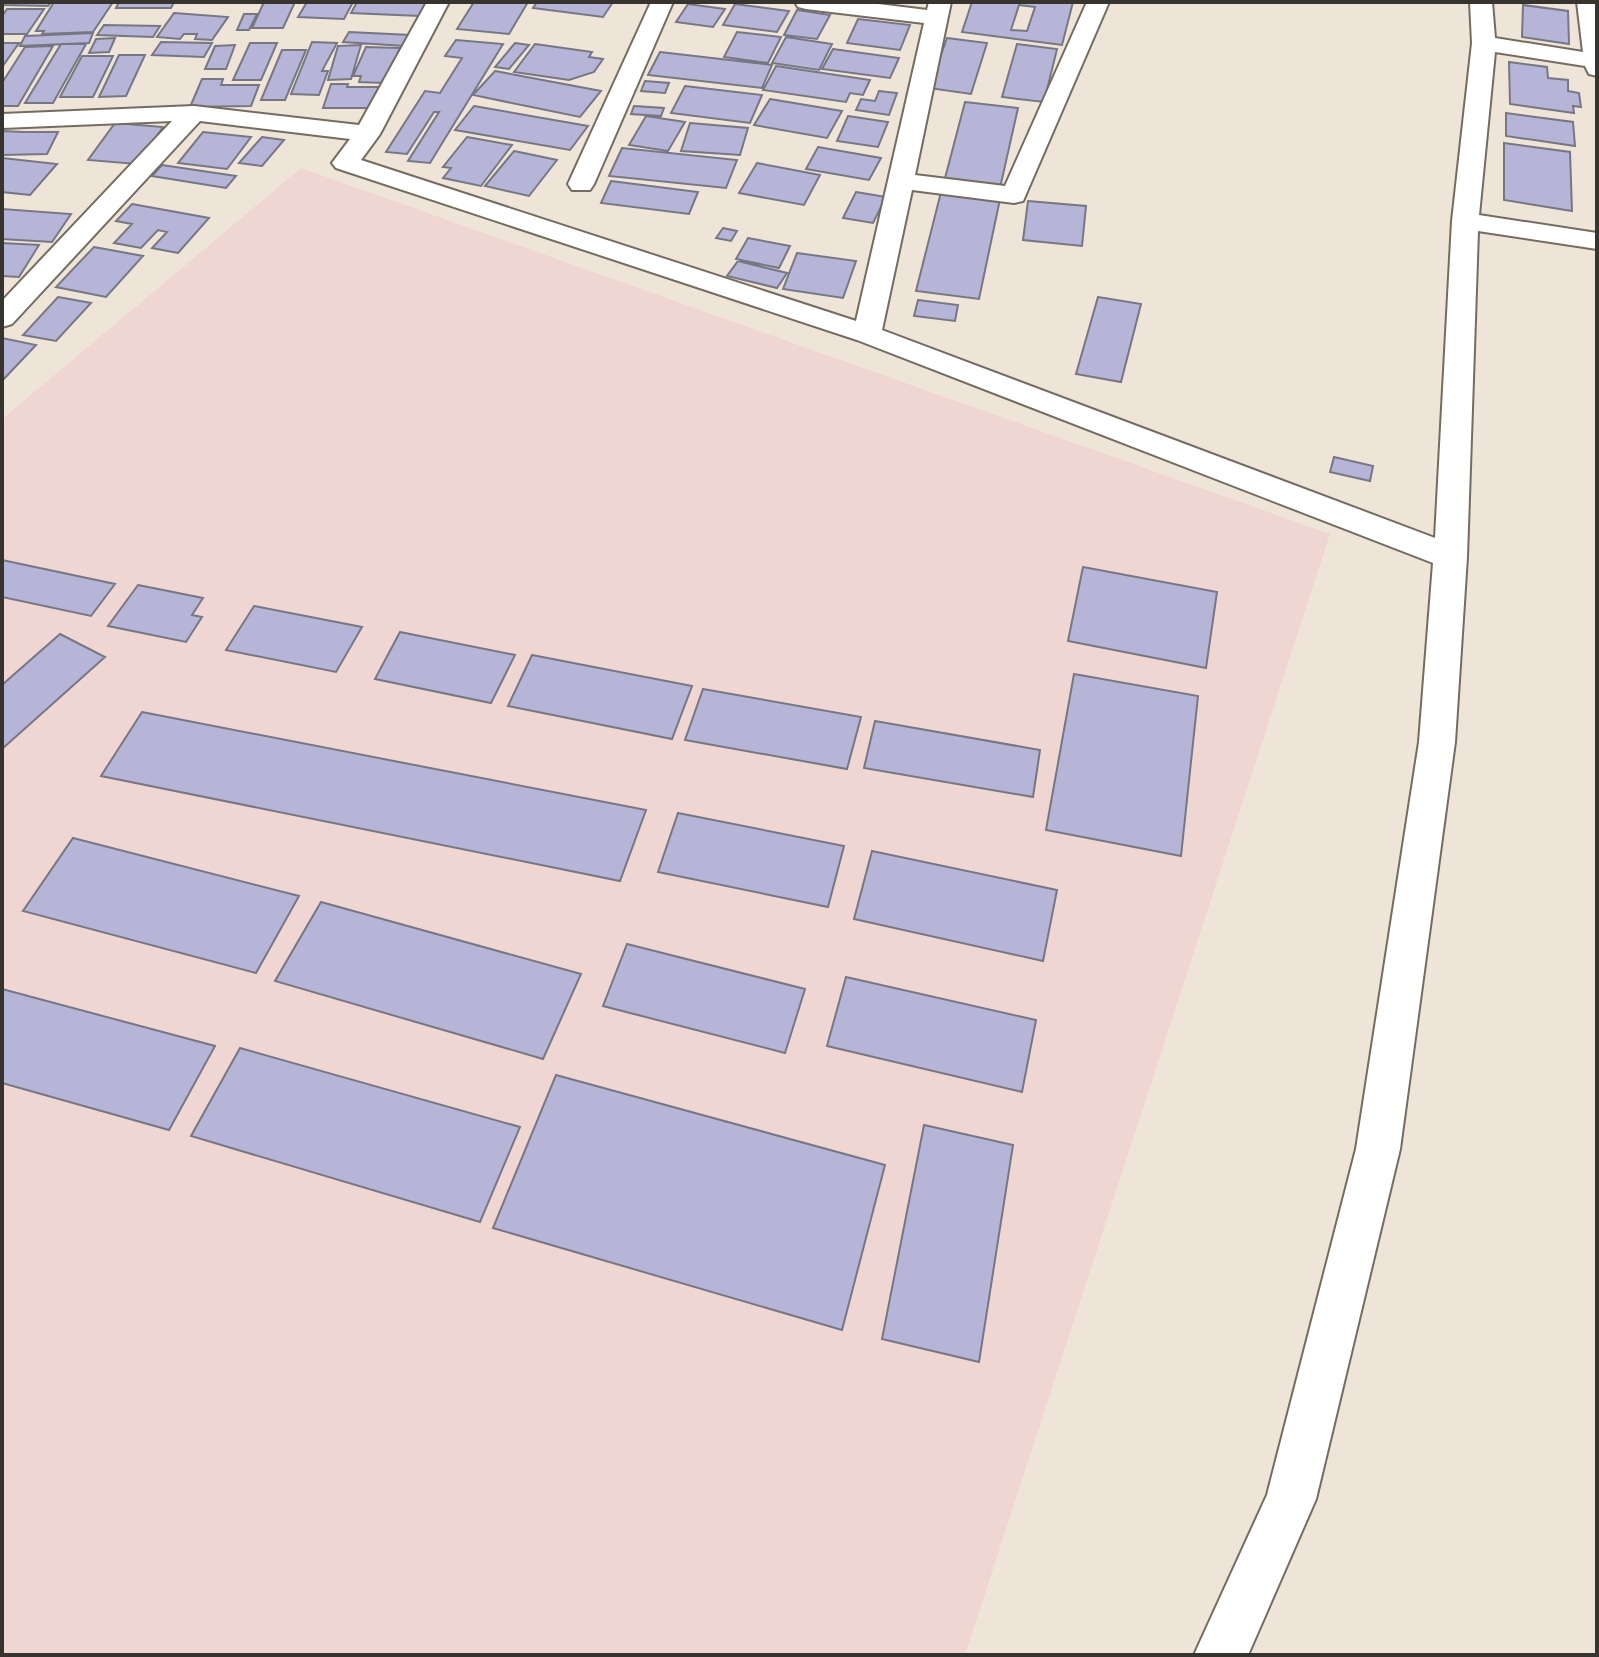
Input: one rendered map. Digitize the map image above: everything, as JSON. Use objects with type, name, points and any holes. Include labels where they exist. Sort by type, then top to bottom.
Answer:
[{"type":"street","points":[[438,2],[367,134],[345,163],[867,334],[1450,557]]},
{"type":"street","points":[[581,184],[662,2]]},
{"type":"street","points":[[806,2],[938,10],[903,181],[867,334]]},
{"type":"street","points":[[903,181],[1014,195],[1098,2]]},
{"type":"street","points":[[1221,1655],[1291,1499],[1378,1149],[1437,742],[1450,557],[1465,221],[1484,43],[1481,2]]},
{"type":"street","points":[[1588,2],[1597,69]]},
{"type":"street","points":[[1484,43],[1597,61]]},
{"type":"street","points":[[2,121],[194,113],[367,134]]},
{"type":"street","points":[[2,318],[194,113]]},
{"type":"street","points":[[1465,221],[1597,241]]},
{"type":"shaded area","points":[[301,168],[1330,534],[965,1655],[2,1655],[2,419]]},
{"type":"building","points":[[5,2],[51,2],[48,6],[3,5]]},
{"type":"building","points":[[54,2],[113,2],[93,32],[42,34],[44,31],[36,31]]},
{"type":"building","points":[[119,2],[174,2],[171,8],[116,8]]},
{"type":"building","points":[[264,2],[295,2],[283,28],[252,28]]},
{"type":"building","points":[[307,2],[353,2],[344,19],[298,17]]},
{"type":"building","points":[[357,2],[427,3],[420,16],[351,13]]},
{"type":"building","points":[[474,2],[528,2],[509,34],[457,29]]},
{"type":"building","points":[[537,2],[613,2],[603,17],[533,8]]},
{"type":"building","points":[[972,2],[1073,2],[1062,45],[962,32]],"holes":[[[1019,5],[1035,7],[1027,31],[1011,30]]]},
{"type":"building","points":[[688,4],[725,9],[713,27],[676,22]]},
{"type":"building","points":[[735,4],[789,11],[777,32],[723,25]]},
{"type":"building","points":[[1523,5],[1568,11],[1569,44],[1522,37]]},
{"type":"building","points":[[7,9],[44,9],[27,34],[2,34],[2,16]]},
{"type":"building","points":[[797,10],[830,15],[817,39],[784,35]]},
{"type":"building","points":[[174,13],[228,17],[212,40],[195,39],[197,34],[184,34],[180,39],[157,37]]},
{"type":"building","points":[[244,14],[257,14],[249,30],[237,30]]},
{"type":"building","points":[[858,19],[910,25],[900,50],[847,43]]},
{"type":"building","points":[[104,25],[160,26],[153,37],[97,35]]},
{"type":"building","points":[[349,32],[410,35],[405,46],[343,42]]},
{"type":"building","points":[[737,32],[781,37],[768,63],[724,57]]},
{"type":"building","points":[[93,33],[89,43],[20,46],[25,36]]},
{"type":"building","points":[[786,37],[832,44],[819,70],[772,63]]},
{"type":"building","points":[[115,38],[109,52],[89,53],[96,39]]},
{"type":"building","points":[[947,38],[987,43],[971,94],[929,88]]},
{"type":"building","points":[[456,40],[503,44],[430,163],[408,161],[439,112],[434,112],[407,154],[386,152],[425,91],[440,93],[462,58],[445,56]]},
{"type":"building","points":[[161,42],[212,43],[204,57],[152,55]]},
{"type":"building","points":[[312,42],[337,43],[322,71],[328,71],[319,95],[291,94]]},
{"type":"building","points":[[2,43],[19,43],[2,67]]},
{"type":"building","points":[[250,43],[277,43],[261,80],[233,80]]},
{"type":"building","points":[[515,43],[529,45],[509,69],[495,67]]},
{"type":"building","points":[[61,44],[86,44],[53,103],[25,103]]},
{"type":"building","points":[[535,44],[592,52],[589,57],[603,59],[594,72],[569,80],[514,72]]},
{"type":"building","points":[[1017,44],[1057,49],[1044,102],[1002,97]]},
{"type":"building","points":[[235,45],[226,69],[205,69],[215,46]]},
{"type":"building","points":[[361,45],[351,79],[328,80],[338,46]]},
{"type":"building","points":[[53,46],[18,106],[2,106],[2,83],[25,47]]},
{"type":"building","points":[[366,47],[400,48],[385,83],[359,82],[361,76],[353,76]]},
{"type":"building","points":[[833,49],[899,58],[890,78],[822,69]]},
{"type":"building","points":[[282,50],[306,50],[285,100],[261,100]]},
{"type":"building","points":[[660,52],[772,65],[762,88],[648,75]]},
{"type":"building","points":[[119,55],[145,55],[126,96],[99,97]]},
{"type":"building","points":[[82,56],[113,56],[93,97],[60,97]]},
{"type":"building","points":[[1509,62],[1547,67],[1548,78],[1568,80],[1568,91],[1579,93],[1581,107],[1573,106],[1574,113],[1510,104]]},
{"type":"building","points":[[776,66],[870,80],[863,95],[850,93],[846,102],[763,90]]},
{"type":"building","points":[[495,71],[601,91],[580,117],[473,95]]},
{"type":"building","points":[[202,79],[223,79],[221,85],[259,85],[251,106],[190,107]]},
{"type":"building","points":[[645,81],[669,83],[665,93],[641,91]]},
{"type":"building","points":[[331,84],[380,87],[373,108],[323,108]]},
{"type":"building","points":[[685,86],[762,95],[750,123],[671,113]]},
{"type":"building","points":[[879,91],[897,93],[889,115],[856,110],[861,99],[875,101]]},
{"type":"building","points":[[770,99],[842,111],[827,138],[754,125]]},
{"type":"building","points":[[965,102],[1018,108],[1000,188],[944,182]]},
{"type":"building","points":[[474,106],[588,126],[570,150],[455,130]]},
{"type":"building","points":[[634,106],[664,108],[661,116],[631,114]]},
{"type":"building","points":[[1506,113],[1573,122],[1575,146],[1506,136]]},
{"type":"building","points":[[646,116],[685,122],[668,151],[629,145]]},
{"type":"building","points":[[848,116],[888,122],[878,147],[837,141]]},
{"type":"building","points":[[115,123],[163,127],[137,164],[88,160]]},
{"type":"building","points":[[690,123],[748,128],[740,155],[681,151]]},
{"type":"building","points":[[2,131],[58,132],[47,154],[2,155]]},
{"type":"building","points":[[203,132],[251,137],[227,169],[178,163]]},
{"type":"building","points":[[262,137],[284,140],[262,166],[239,163]]},
{"type":"building","points":[[467,137],[512,145],[481,186],[443,178],[451,168],[443,167]]},
{"type":"building","points":[[1504,143],[1570,152],[1572,211],[1504,200]]},
{"type":"building","points":[[818,147],[881,158],[869,180],[806,169]]},
{"type":"building","points":[[622,148],[737,160],[726,188],[609,176]]},
{"type":"building","points":[[514,151],[557,160],[529,196],[485,186]]},
{"type":"building","points":[[2,158],[57,164],[30,195],[2,192]]},
{"type":"building","points":[[757,163],[820,175],[804,205],[739,193]]},
{"type":"building","points":[[162,165],[236,176],[226,188],[152,176]]},
{"type":"building","points":[[611,181],[698,192],[689,214],[601,203]]},
{"type":"building","points":[[856,192],[886,197],[873,223],[843,218]]},
{"type":"building","points":[[941,192],[1000,199],[979,299],[916,291]]},
{"type":"building","points":[[1028,201],[1086,206],[1082,246],[1023,240]]},
{"type":"building","points":[[132,204],[209,218],[178,253],[152,248],[167,232],[158,230],[141,248],[114,243],[132,224],[116,221]]},
{"type":"building","points":[[2,209],[71,214],[52,242],[2,239]]},
{"type":"building","points":[[723,228],[737,231],[731,241],[716,238]]},
{"type":"building","points":[[748,238],[790,246],[779,268],[736,259]]},
{"type":"building","points":[[2,243],[39,245],[19,277],[2,276]]},
{"type":"building","points":[[94,247],[143,256],[106,297],[56,287]]},
{"type":"building","points":[[797,253],[856,261],[843,298],[783,289]]},
{"type":"building","points":[[738,261],[787,273],[777,288],[727,276]]},
{"type":"building","points":[[58,297],[91,303],[56,341],[23,335]]},
{"type":"building","points":[[1098,297],[1141,304],[1121,382],[1076,374]]},
{"type":"building","points":[[918,300],[958,305],[955,321],[914,316]]},
{"type":"building","points":[[2,338],[36,345],[2,381]]},
{"type":"building","points":[[1334,457],[1373,466],[1370,481],[1330,472]]},
{"type":"building","points":[[2,560],[115,584],[91,616],[2,597]]},
{"type":"building","points":[[1083,567],[1217,592],[1206,668],[1068,641]]},
{"type":"building","points":[[138,585],[203,598],[192,615],[202,617],[186,642],[108,626]]},
{"type":"building","points":[[254,606],[362,627],[336,672],[226,650]]},
{"type":"building","points":[[400,632],[515,655],[491,703],[375,679]]},
{"type":"building","points":[[60,634],[105,657],[2,749],[2,685]]},
{"type":"building","points":[[532,655],[692,686],[672,739],[508,706]]},
{"type":"building","points":[[1074,674],[1198,696],[1181,856],[1046,830]]},
{"type":"building","points":[[703,689],[861,717],[847,769],[685,740]]},
{"type":"building","points":[[142,712],[646,810],[620,881],[101,776]]},
{"type":"building","points":[[875,721],[1040,750],[1033,797],[864,768]]},
{"type":"building","points":[[678,813],[844,846],[828,907],[658,872]]},
{"type":"building","points":[[73,838],[299,896],[256,973],[23,911]]},
{"type":"building","points":[[872,851],[1057,890],[1043,961],[854,919]]},
{"type":"building","points":[[321,902],[581,974],[543,1059],[275,981]]},
{"type":"building","points":[[627,944],[805,989],[785,1053],[603,1006]]},
{"type":"building","points":[[846,977],[1036,1020],[1022,1092],[827,1046]]},
{"type":"building","points":[[2,989],[215,1046],[169,1130],[2,1083]]},
{"type":"building","points":[[240,1048],[520,1127],[480,1222],[191,1136]]},
{"type":"building","points":[[556,1075],[885,1165],[842,1330],[493,1228]]},
{"type":"building","points":[[924,1125],[1013,1145],[979,1362],[882,1339]]}]
